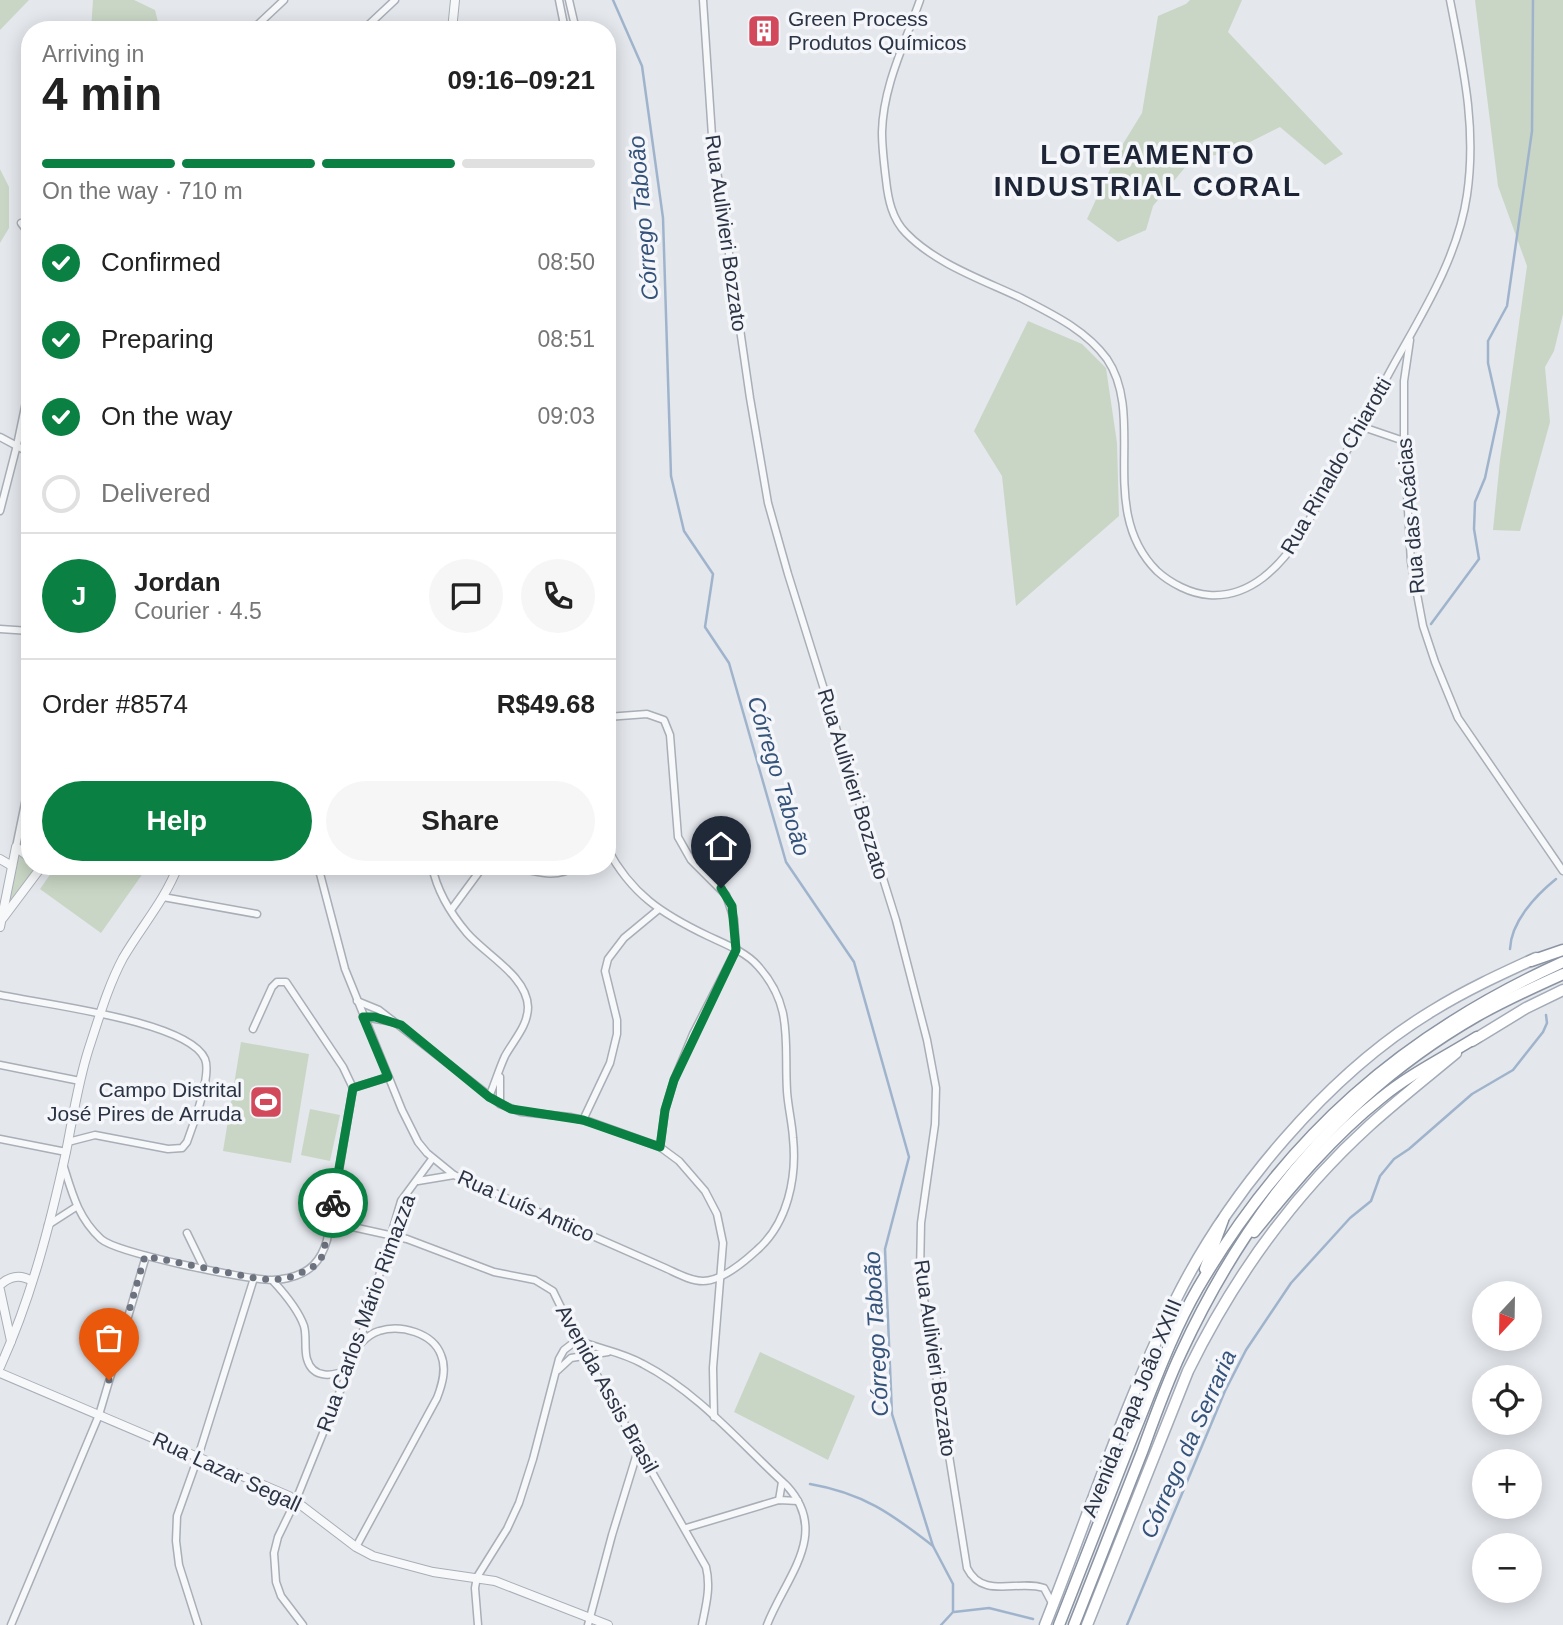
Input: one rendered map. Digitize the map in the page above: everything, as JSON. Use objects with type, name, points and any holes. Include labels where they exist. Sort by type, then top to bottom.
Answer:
[{"type":"main road","name":"Avenida Papa João XXIII","points":[[1045,1625],[1155,1344],[1177,1298],[1223,1220],[1262,1166],[1318,1103],[1357,1068],[1431,1011],[1472,988],[1563,946]]},
{"type":"main road","name":"Avenida Papa João XXIII","points":[[1059,1625],[1156,1377],[1198,1288],[1244,1217],[1277,1173],[1348,1098],[1413,1047],[1454,1019],[1508,988],[1563,962]]},
{"type":"main road","name":"Avenida Papa João XXIII","points":[[1074,1625],[1181,1353],[1226,1267],[1277,1189],[1353,1107],[1413,1058],[1493,1007],[1563,974]]},
{"type":"main road","name":"Avenida Papa João XXIII","points":[[1087,1625],[1188,1371],[1204,1338],[1240,1279],[1278,1224],[1330,1164],[1369,1125],[1477,1037],[1563,990]]},
{"type":"main road","points":[[1226,1267],[1293,1184],[1341,1133],[1403,1082],[1477,1037]]},
{"type":"main road","points":[[1198,1288],[1223,1220]]},
{"type":"street","points":[[262,21],[284,0]]},
{"type":"street","points":[[373,21],[395,0]]},
{"type":"street","points":[[453,21],[456,0]]},
{"type":"street","points":[[559,0],[563,21]]},
{"type":"street","points":[[569,0],[574,21]]},
{"type":"street","name":"Rua Aulivieri Bozzato","points":[[703,0],[712,136],[768,503],[896,920],[927,1040],[936,1088],[935,1124],[921,1223],[920,1274],[967,1568],[972,1578],[981,1584],[1044,1588],[1053,1604]]},
{"type":"street","name":"Rua Rinaldo Chiarotti","points":[[920,0],[888,89],[882,131],[887,193],[894,217],[903,231],[935,256],[1054,315],[1096,346],[1107,360],[1115,375],[1120,396],[1125,493],[1134,537],[1147,560],[1164,578],[1185,589],[1223,596],[1258,582],[1274,569],[1288,555],[1301,535],[1412,332]]},
{"type":"street","points":[[1412,332],[1450,254],[1466,196],[1471,128],[1468,95],[1450,0]]},
{"type":"street","name":"Rua das Acácias","points":[[1412,332],[1404,381],[1404,441],[1408,535],[1415,591],[1435,662],[1458,718],[1563,871]]},
{"type":"street","points":[[0,510],[21,426]]},
{"type":"street","points":[[1360,426],[1404,441]]},
{"type":"street","points":[[0,436],[21,447]]},
{"type":"street","points":[[0,629],[21,630]]},
{"type":"street","points":[[616,716],[647,714],[664,720],[668,727],[678,837],[691,860],[726,895],[734,919],[736,950],[674,1080],[665,1110],[660,1147]]},
{"type":"street","points":[[1,924],[21,823]]},
{"type":"street","points":[[16,847],[21,851]]},
{"type":"street","points":[[0,859],[12,866]]},
{"type":"street","points":[[616,864],[635,890],[659,909],[736,950],[756,964],[777,991],[782,1004],[787,1034],[787,1096],[794,1155],[788,1199],[774,1230],[760,1249],[720,1276]]},
{"type":"street","points":[[1,924],[36,875]]},
{"type":"street","points":[[0,1367],[32,1281],[66,1152],[80,1081],[100,1015],[121,962],[163,897],[174,875]]},
{"type":"street","name":"Rua Luís Antico","points":[[320,875],[338,948],[363,1017],[414,1134],[432,1159],[454,1175],[693,1279],[703,1281],[720,1276]]},
{"type":"street","points":[[435,875],[451,910],[480,947],[517,981],[527,1000],[526,1020],[503,1061],[489,1097]]},
{"type":"street","points":[[451,910],[477,875]]},
{"type":"street","points":[[163,897],[257,914]]},
{"type":"street","points":[[583,1120],[610,1063],[617,1034],[617,1020],[605,971],[608,959],[624,938],[659,909]]},
{"type":"street","points":[[63,1163],[76,1207],[102,1240],[123,1250],[273,1280],[300,1275],[317,1264],[323,1255],[330,1222],[353,1088],[343,1067],[286,982],[277,982],[272,987],[253,1029]]},
{"type":"street","points":[[0,995],[137,1021],[166,1030],[183,1038],[201,1053],[206,1061],[206,1076],[189,1137],[182,1148],[167,1149],[94,1135],[68,1142]]},
{"type":"street","points":[[357,1001],[379,1010],[500,1104],[521,1112],[583,1120],[660,1147],[671,1154],[698,1183],[717,1214],[723,1242],[713,1368],[714,1417]]},
{"type":"street","points":[[363,1017],[395,1022]]},
{"type":"street","points":[[0,1065],[80,1081]]},
{"type":"street","points":[[499,1075],[500,1104]]},
{"type":"street","points":[[353,1088],[388,1077]]},
{"type":"street","points":[[0,1139],[66,1152]]},
{"type":"street","name":"Rua Carlos Mário Rimazza","points":[[303,1625],[281,1596],[274,1567],[278,1537],[296,1500],[359,1344],[401,1201],[432,1159]]},
{"type":"street","points":[[416,1181],[454,1175]]},
{"type":"street","points":[[47,1225],[76,1207]]},
{"type":"street","name":"Avenida Assis Brasil","points":[[330,1222],[391,1234],[494,1272],[524,1277],[553,1291],[577,1340],[702,1560],[709,1578],[702,1625]]},
{"type":"street","points":[[187,1233],[204,1268]]},
{"type":"street","points":[[11,1625],[99,1415],[145,1256]]},
{"type":"street","points":[[11,1341],[0,1287],[14,1277],[32,1281]]},
{"type":"street","points":[[198,1625],[178,1565],[177,1516],[254,1278]]},
{"type":"street","points":[[273,1280],[304,1326],[307,1359],[311,1366],[330,1376],[349,1369]]},
{"type":"street","points":[[3,1303],[13,1310],[24,1308]]},
{"type":"street","points":[[356,1547],[437,1398],[444,1367],[441,1354],[433,1343],[412,1331],[379,1331],[359,1344]]},
{"type":"street","points":[[478,1625],[475,1588],[477,1577],[507,1529],[519,1503],[560,1355],[577,1340],[634,1359],[666,1377],[714,1417],[782,1482],[798,1501],[806,1518],[805,1542],[767,1625]]},
{"type":"street","points":[[555,1374],[565,1362],[586,1354],[611,1351]]},
{"type":"street","name":"Rua Lazar Segall","points":[[0,1373],[267,1485],[296,1500],[356,1547],[373,1556],[432,1572],[477,1577],[512,1587],[589,1621],[608,1625]]},
{"type":"street","points":[[589,1621],[638,1450]]},
{"type":"street","points":[[779,1500],[782,1482]]},
{"type":"street","points":[[686,1528],[779,1500],[798,1501]]},
{"type":"green space","points":[[0,0],[29,0],[0,30]]},
{"type":"green space","points":[[93,0],[134,0],[155,10],[158,21],[92,21]]},
{"type":"green space","points":[[1190,0],[1242,0],[1228,32],[1343,154],[1325,165],[1280,127],[1228,153],[1192,159],[1153,206],[1146,230],[1118,242],[1087,219],[1118,152],[1142,113],[1158,16]]},
{"type":"green space","points":[[1475,0],[1563,0],[1563,314],[1554,351],[1545,367],[1550,422],[1520,531],[1493,530],[1527,266],[1498,186]]},
{"type":"green space","points":[[0,169],[9,187],[9,228],[0,243]]},
{"type":"green space","points":[[1028,321],[1082,344],[1106,368],[1117,443],[1119,516],[1016,606],[1002,476],[974,431]]},
{"type":"green space","points":[[17,855],[21,856],[21,875],[31,875],[9,905]]},
{"type":"green space","points":[[50,875],[142,875],[101,933],[40,889]]},
{"type":"green space","name":"Campo Distrital José Pires de Arruda","points":[[241,1042],[309,1054],[291,1163],[223,1151]]},
{"type":"green space","points":[[310,1109],[340,1115],[330,1161],[301,1155]]},
{"type":"green space","points":[[760,1352],[855,1396],[828,1460],[734,1412]]},
{"type":"waterway","name":"Córrego Taboão","points":[[613,0],[642,66],[663,218],[671,476],[684,531],[713,574],[705,627],[729,663],[786,862],[854,962],[909,1157],[885,1249],[892,1414],[933,1546],[953,1584],[953,1612],[941,1625]]},
{"type":"waterway","points":[[1431,624],[1479,559],[1474,529],[1475,502],[1485,478],[1499,412],[1488,363],[1488,341],[1507,306],[1532,131],[1533,0]]},
{"type":"waterway","name":"Córrego da Serraria","points":[[1510,949],[1519,919],[1540,893],[1556,879]]},
{"type":"waterway","name":"Córrego da Serraria","points":[[1127,1625],[1225,1391],[1246,1350],[1291,1283],[1350,1218],[1371,1201],[1380,1176],[1394,1159],[1472,1094],[1513,1070],[1543,1032],[1547,1023],[1546,1015]]},
{"type":"waterway","points":[[810,1484],[846,1493],[876,1506],[933,1546]]},
{"type":"waterway","name":"Córrego da Serraria","points":[[954,1612],[989,1608],[1033,1619]]},
{"type":"way so far","points":[[109,1380],[145,1256],[254,1278],[273,1280],[300,1275],[317,1264],[323,1255],[333,1203]]},
{"type":"place","name":"Green Process Produtos Químicos","points":[[764,31]]},
{"type":"place","name":"Campo Distrital José Pires de Arruda","points":[[266,1102]]},
{"type":"district","name":"LOTEAMENTO INDUSTRIAL CORAL","points":[[1148,170]]},
{"type":"route","points":[[333,1203],[353,1088],[388,1077],[363,1017],[375,1017],[401,1025],[489,1097],[511,1109],[591,1122],[660,1147],[665,1110],[674,1080],[736,950],[732,906],[721,888]]}]
